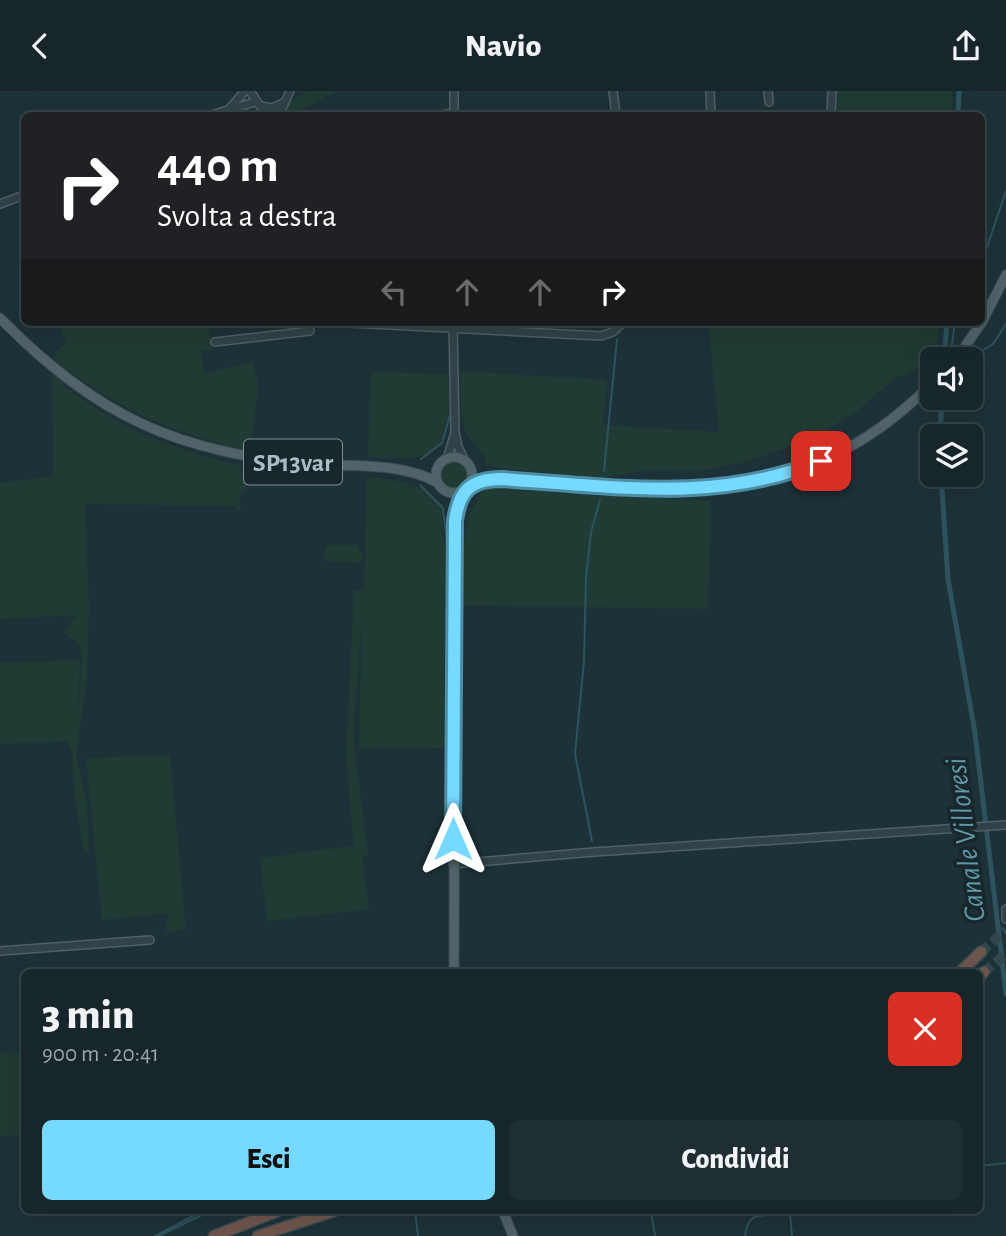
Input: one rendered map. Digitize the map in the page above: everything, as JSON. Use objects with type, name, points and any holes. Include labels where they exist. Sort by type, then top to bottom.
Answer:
[{"type":"highway","points":[[963,969],[981,952]]},
{"type":"highway","points":[[214,1236],[270,1214]]},
{"type":"highway","points":[[258,1236],[325,1214]]},
{"type":"main road","points":[[985,316],[1006,275]]},
{"type":"main road","name":"SP13var","points":[[0,318],[76,386],[121,415],[168,437],[242,457],[411,472],[427,470],[456,457],[482,473],[502,479]]},
{"type":"main road","points":[[966,345],[979,326]]},
{"type":"main road","name":"SP13var","points":[[411,472],[453,493],[483,480],[502,479],[678,490],[751,484],[789,473],[845,450],[884,425],[920,394]]},
{"type":"main road","points":[[444,461],[436,471],[440,485],[451,500],[455,521]]},
{"type":"main road","points":[[454,969],[455,521],[458,502],[472,476],[467,463]]},
{"type":"main road","points":[[504,1214],[513,1236]]},
{"type":"street","points":[[229,108],[248,91],[255,102],[269,112]]},
{"type":"street","points":[[280,112],[290,91]]},
{"type":"street","points":[[454,91],[454,112]]},
{"type":"street","points":[[613,91],[616,112]]},
{"type":"street","points":[[710,91],[711,112]]},
{"type":"street","points":[[768,91],[769,102]]},
{"type":"street","points":[[831,112],[832,91]]},
{"type":"street","points":[[219,112],[255,102]]},
{"type":"street","points":[[266,108],[283,103]]},
{"type":"street","points":[[0,204],[21,196]]},
{"type":"street","points":[[215,342],[310,331],[309,326]]},
{"type":"street","points":[[467,463],[457,447],[454,432],[453,326],[601,336],[619,326]]},
{"type":"street","points":[[444,461],[454,432]]},
{"type":"street","points":[[453,864],[716,843],[1006,825]]},
{"type":"street","points":[[1006,909],[1006,919]]},
{"type":"street","points":[[0,951],[150,940]]},
{"type":"green space","points":[[308,91],[338,91],[296,112],[284,112],[290,101]]},
{"type":"green space","points":[[838,91],[952,91],[952,112],[837,112]]},
{"type":"green space","points":[[60,326],[209,326],[212,350],[201,351],[204,373],[253,362],[258,386],[251,445],[245,444],[244,450],[152,420],[110,399],[68,370],[62,384],[127,426],[169,445],[242,466],[241,475],[249,475],[247,492],[239,495],[241,508],[238,510],[235,506],[85,504],[89,606],[87,675],[76,757],[87,803],[89,855],[84,850],[75,798],[72,750],[66,741],[0,744],[0,663],[80,660],[78,721],[82,654],[80,645],[63,633],[76,615],[0,619],[0,483],[53,476],[52,374],[56,351],[66,343]]},
{"type":"green space","points":[[708,326],[939,326],[937,347],[920,347],[920,369],[894,379],[857,411],[815,437],[746,462],[704,470],[648,470],[600,478],[497,468],[487,464],[464,427],[460,371],[607,380],[603,425],[719,432]]},
{"type":"green space","points":[[371,372],[448,374],[450,411],[439,445],[426,455],[411,458],[368,457]]},
{"type":"green space","points":[[454,460],[465,464],[469,475],[465,486],[454,490],[443,486],[439,475],[443,464]]},
{"type":"green space","points":[[367,477],[399,481],[417,487],[442,507],[443,538],[449,547],[445,748],[359,749],[362,618],[353,735],[368,855],[362,857],[369,909],[267,921],[260,858],[354,846],[346,757],[354,590],[364,590]]},
{"type":"green space","points":[[486,486],[711,501],[708,609],[463,605],[463,553],[468,516]]},
{"type":"green space","points":[[327,545],[357,545],[363,556],[361,563],[325,561],[323,553]]},
{"type":"green space","points":[[170,755],[186,930],[166,932],[168,913],[102,920],[86,758]]},
{"type":"green space","points":[[21,1052],[21,1135],[0,1136],[0,1053]]},
{"type":"waterway","name":"Canale Villoresi","points":[[958,112],[959,91]]},
{"type":"waterway","points":[[985,253],[1006,191]]},
{"type":"waterway","points":[[983,350],[993,344],[1006,324]]},
{"type":"waterway","name":"Canale Villoresi","points":[[945,347],[947,326]]},
{"type":"waterway","points":[[952,347],[954,326]]},
{"type":"waterway","points":[[604,471],[617,339]]},
{"type":"waterway","name":"Canale Villoresi","points":[[941,410],[941,424]]},
{"type":"waterway","points":[[421,459],[442,443],[450,415]]},
{"type":"waterway","points":[[420,485],[443,508],[450,591]]},
{"type":"waterway","name":"Canale Villoresi","points":[[942,487],[948,579],[975,733],[1006,994]]},
{"type":"waterway","points":[[592,841],[575,754],[584,661],[586,578],[591,532],[600,500]]},
{"type":"waterway","points":[[983,1166],[1006,1163]]},
{"type":"waterway","points":[[155,1236],[197,1214]]},
{"type":"waterway","points":[[159,1236],[204,1214]]},
{"type":"waterway","points":[[415,1214],[418,1236]]},
{"type":"waterway","points":[[651,1214],[655,1236]]},
{"type":"waterway","points":[[745,1236],[750,1220],[780,1214]]},
{"type":"waterway","points":[[790,1214],[792,1236]]},
{"type":"tunnel","points":[[981,952],[1006,930]]},
{"type":"tunnel","points":[[984,972],[1006,954]]},
{"type":"route","points":[[453,839],[455,521],[458,502],[465,489],[483,480],[502,479],[671,490],[711,489],[770,479],[821,461]]}]
